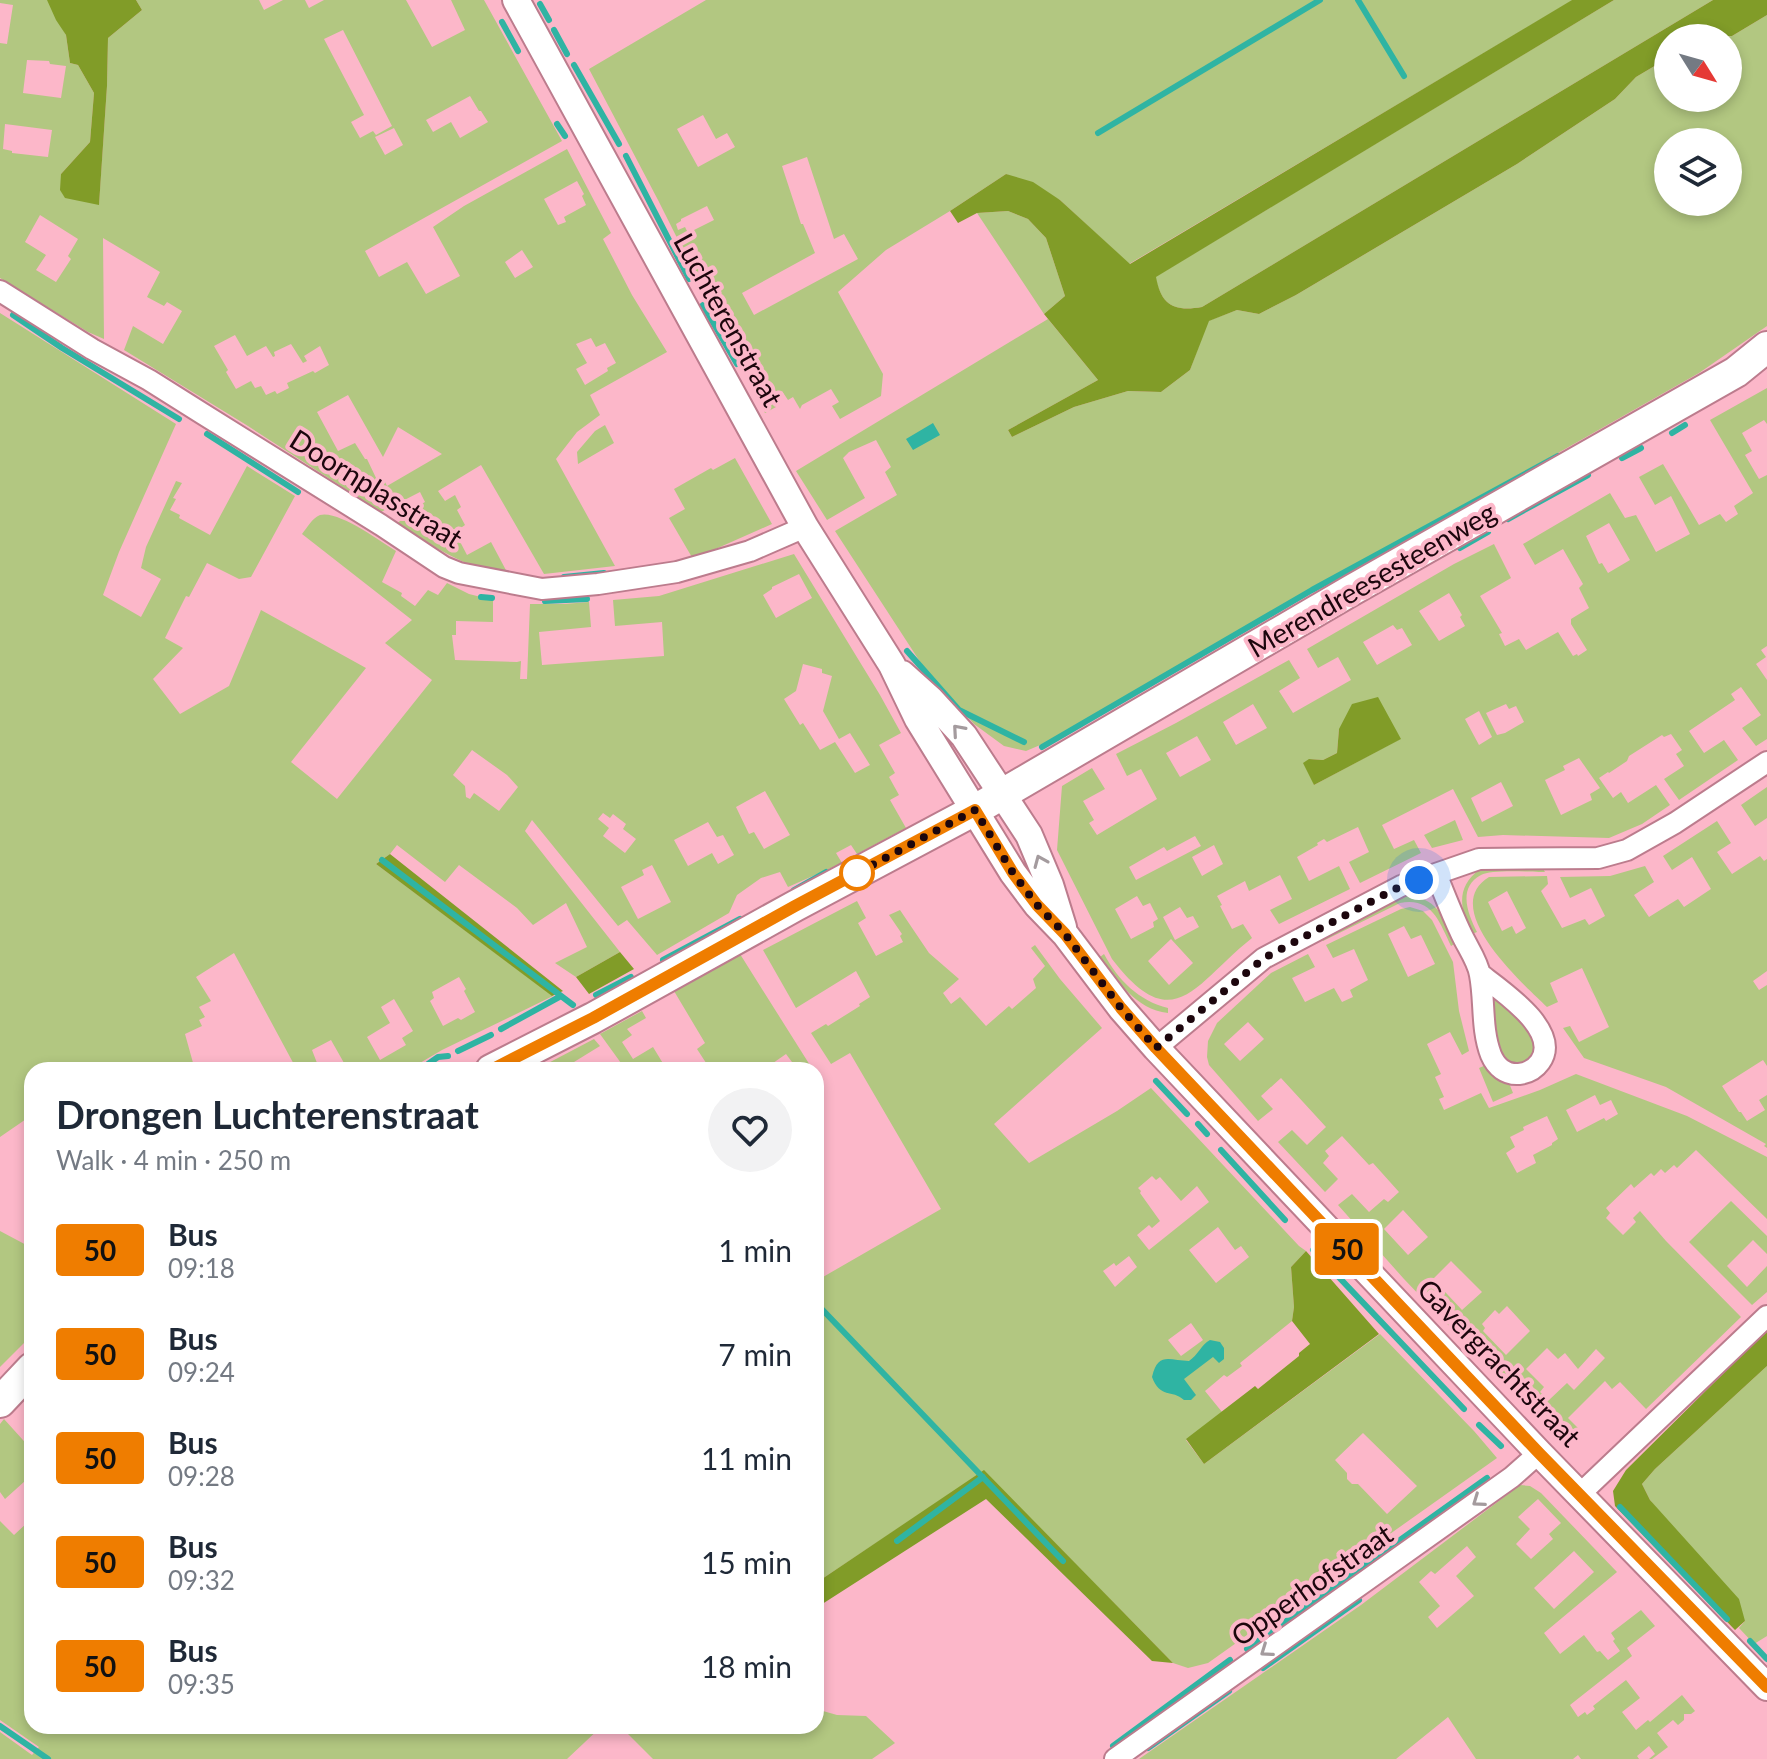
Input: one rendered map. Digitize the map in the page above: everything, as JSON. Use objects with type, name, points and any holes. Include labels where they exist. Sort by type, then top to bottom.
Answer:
[{"type":"main road","name":"Merendreesesteenweg","points":[[507,1062],[975,810],[1736,372],[1767,347]]},
{"type":"main road","points":[[0,1402],[24,1376]]},
{"type":"street","name":"Luchterenstraat","points":[[516,0],[805,527],[892,665],[918,719],[975,810]]},
{"type":"street","name":"Doornplasstraat","points":[[0,291],[92,349],[160,387],[444,567],[459,573],[542,589],[598,584],[677,572],[750,551],[805,527]]},
{"type":"street","name":"Luchterenstraat","points":[[892,665],[931,700],[964,736],[1003,794]]},
{"type":"street","points":[[1156,1048],[1264,958],[1401,886],[1479,859],[1598,858],[1627,850],[1675,823],[1767,762]]},
{"type":"street","name":"Gavergrachtstraat","points":[[1003,794],[1029,835],[1050,885],[1065,934]]},
{"type":"street","name":"Gavergrachtstraat","points":[[975,810],[1013,873],[1037,905],[1065,934],[1104,988],[1156,1048],[1539,1453],[1767,1687]]},
{"type":"street","points":[[1436,874],[1480,974],[1483,1014],[1491,1054],[1496,1065],[1505,1071],[1525,1073],[1536,1067],[1543,1057],[1546,1047],[1544,1037],[1527,1014],[1480,974]]},
{"type":"street","points":[[1580,1494],[1767,1316]]},
{"type":"street","name":"Opperhofstraat","points":[[1115,1759],[1512,1477],[1539,1453]]},
{"type":"shaded area","points":[[0,0],[48,0],[66,35],[70,63],[78,65],[94,93],[90,142],[61,174],[99,204],[108,38],[142,10],[136,0],[259,0],[264,10],[283,0],[305,0],[309,8],[324,0],[406,0],[432,47],[465,30],[451,0],[484,0],[562,141],[365,251],[379,277],[407,262],[426,294],[460,276],[433,227],[464,206],[567,149],[611,233],[603,239],[667,352],[590,395],[600,415],[577,432],[556,459],[615,566],[544,574],[481,465],[438,491],[445,501],[455,495],[461,507],[457,510],[465,525],[455,532],[467,555],[491,542],[508,574],[463,562],[397,523],[425,502],[420,492],[381,512],[124,350],[133,326],[163,344],[182,311],[167,302],[164,306],[147,297],[160,272],[103,238],[104,339],[0,278],[0,43],[7,44],[13,5],[0,3]],"holes":[[[343,30],[392,126],[376,135],[373,131],[360,138],[351,122],[364,115],[324,39]],[[27,60],[66,66],[61,98],[23,93]],[[470,96],[488,122],[460,138],[451,122],[433,132],[426,120]],[[5,124],[52,130],[48,157],[3,149]],[[394,128],[403,145],[385,155],[375,137]],[[577,181],[586,205],[564,217],[566,222],[558,225],[544,199]],[[40,215],[78,239],[68,256],[71,259],[56,282],[36,270],[46,255],[25,242]],[[522,250],[533,267],[515,278],[505,262]],[[235,335],[247,356],[266,346],[273,357],[274,352],[291,344],[303,363],[307,361],[304,356],[320,346],[329,365],[287,383],[289,388],[277,394],[275,391],[266,395],[261,386],[255,388],[251,381],[236,389],[226,372],[228,370],[214,346]],[[591,338],[596,347],[605,343],[616,363],[585,385],[576,369],[587,363],[576,344]],[[348,395],[383,457],[398,427],[442,454],[387,486],[383,478],[377,480],[355,443],[338,451],[317,412]]]},
{"type":"shaded area","points":[[47,0],[136,0],[142,10],[108,38],[99,205],[65,198],[60,190],[61,174],[90,142],[94,93],[78,65],[70,63],[66,35]]},
{"type":"shaded area","points":[[706,0],[1573,0],[1129,264],[1060,200],[1006,174],[886,250],[838,292],[883,374],[881,396],[840,419],[832,406],[839,402],[831,389],[800,409],[793,397],[788,400],[782,391],[771,397],[776,407],[765,413],[589,69]],"holes":[[[703,115],[716,139],[727,133],[735,147],[698,167],[677,129]],[[807,157],[834,239],[844,234],[858,259],[754,315],[742,293],[815,253],[801,224],[782,166]],[[707,206],[714,220],[688,233],[685,227],[678,230],[676,224]]]},
{"type":"shaded area","points":[[1572,0],[1614,0],[1156,277],[1161,294],[1170,304],[1184,308],[1202,307],[1654,35],[1654,66],[1636,77],[1615,99],[1517,164],[1259,314],[1237,310],[1209,321],[1190,370],[1161,392],[1128,391],[1074,407],[1012,437],[1008,430],[1098,380],[1044,314],[1065,296],[1046,238],[1028,219],[1008,211],[977,213],[958,223],[950,211],[1006,174],[1033,182],[1060,200],[1130,264]]},
{"type":"shaded area","points":[[1614,0],[1713,0],[1673,24],[1654,24],[1654,35],[1202,307],[1183,308],[1170,304],[1161,294],[1155,277]]},
{"type":"shaded area","points":[[1713,0],[1767,0],[1767,15],[1742,30],[1742,24],[1673,24]]},
{"type":"shaded area","points":[[1767,15],[1767,326],[1699,373],[1052,740],[1026,751],[1004,746],[974,724],[928,674],[835,531],[897,495],[885,472],[891,467],[876,440],[843,458],[865,498],[827,520],[796,471],[1048,319],[1098,380],[1008,430],[1012,437],[1074,407],[1128,391],[1161,392],[1190,370],[1208,321],[1237,310],[1259,314],[1296,295],[1517,164],[1615,99],[1636,77],[1654,66],[1654,112],[1742,112],[1742,30]]},
{"type":"shaded area","points":[[1008,211],[1028,219],[1046,238],[1065,296],[1044,314],[977,213]]},
{"type":"shaded area","points":[[0,313],[176,424],[103,595],[141,617],[161,579],[141,568],[146,547],[176,481],[182,483],[170,510],[210,535],[247,466],[295,496],[251,577],[239,579],[207,563],[165,638],[183,648],[153,679],[180,714],[229,686],[261,610],[366,668],[291,762],[337,799],[432,680],[385,643],[412,620],[302,534],[320,515],[348,522],[396,551],[382,582],[402,593],[401,596],[415,606],[428,590],[438,595],[447,583],[469,594],[493,600],[493,622],[456,621],[456,635],[452,635],[455,660],[521,661],[520,679],[527,679],[530,604],[589,602],[591,627],[539,632],[542,665],[664,656],[662,622],[615,626],[613,600],[659,596],[794,554],[901,733],[879,745],[895,773],[889,777],[899,795],[890,800],[906,828],[857,854],[851,845],[836,853],[842,863],[788,887],[780,872],[761,878],[737,895],[729,913],[657,955],[627,920],[618,926],[532,820],[525,831],[620,952],[576,977],[555,963],[587,947],[566,903],[533,925],[517,908],[459,865],[445,882],[397,845],[376,864],[553,996],[422,1062],[343,1062],[331,1040],[312,1050],[317,1062],[293,1062],[234,953],[196,977],[211,1001],[199,1007],[205,1017],[199,1020],[202,1026],[185,1034],[193,1062],[24,1062],[24,1120],[0,1137]],"holes":[[[799,574],[812,598],[776,618],[763,595]],[[803,664],[822,669],[822,673],[832,676],[823,711],[839,739],[850,733],[870,765],[855,773],[835,742],[820,750],[784,699],[796,691]],[[472,750],[507,775],[518,787],[499,811],[474,793],[470,799],[466,797],[465,786],[453,775]],[[765,791],[790,835],[764,849],[754,832],[749,834],[736,807]],[[603,813],[610,818],[613,814],[626,824],[623,829],[636,839],[625,853],[603,836],[609,828],[598,819]],[[708,822],[717,837],[723,835],[734,855],[718,864],[712,853],[688,866],[674,840]],[[652,865],[671,902],[638,919],[621,887],[644,875],[642,870]],[[459,977],[475,1012],[443,1026],[430,1001],[434,998],[432,992]],[[394,999],[413,1031],[402,1038],[406,1045],[380,1060],[367,1037],[390,1023],[381,1007]]]},
{"type":"shaded area","points":[[1767,388],[1767,424],[1764,420],[1742,433],[1752,451],[1745,455],[1759,479],[1767,475],[1767,646],[1761,650],[1766,657],[1756,664],[1767,680],[1767,739],[1756,746],[1742,728],[1761,715],[1741,687],[1731,694],[1735,700],[1689,731],[1704,753],[1724,740],[1738,760],[1679,800],[1664,779],[1684,766],[1676,754],[1682,750],[1671,734],[1662,735],[1599,778],[1613,798],[1621,792],[1628,803],[1656,785],[1670,805],[1642,824],[1609,838],[1478,837],[1453,789],[1382,825],[1394,849],[1414,840],[1421,853],[1360,883],[1349,862],[1369,852],[1358,827],[1327,842],[1324,839],[1297,857],[1309,881],[1339,866],[1350,889],[1279,924],[1270,910],[1292,899],[1280,875],[1249,891],[1245,881],[1217,896],[1232,929],[1243,924],[1252,938],[1184,996],[1169,1000],[1152,996],[1133,983],[1112,959],[1057,850],[1062,786],[1092,768],[1105,789],[1083,801],[1094,820],[1089,823],[1097,835],[1157,799],[1141,769],[1127,776],[1116,754],[1289,660],[1300,678],[1279,691],[1293,713],[1351,680],[1338,657],[1318,668],[1307,649],[1494,544],[1511,578],[1480,596],[1502,633],[1499,634],[1505,646],[1519,639],[1526,650],[1558,632],[1573,656],[1578,656],[1587,650],[1571,619],[1589,608],[1579,588],[1583,584],[1563,549],[1535,565],[1523,544],[1610,493],[1625,518],[1636,515],[1656,552],[1690,534],[1671,496],[1655,505],[1639,477],[1663,464],[1699,525],[1720,514],[1726,522],[1738,514],[1734,506],[1753,493],[1710,420]],"holes":[[[1609,523],[1630,560],[1608,573],[1602,563],[1599,564],[1586,536]],[[1449,593],[1465,626],[1439,641],[1419,611]],[[1393,625],[1397,630],[1402,628],[1412,645],[1377,665],[1363,642]],[[1253,704],[1267,728],[1236,745],[1223,722]],[[1506,704],[1509,709],[1516,706],[1524,722],[1497,735],[1486,713]],[[1479,711],[1492,737],[1479,745],[1465,719]],[[1339,729],[1400,739],[1314,785],[1309,759],[1323,760],[1337,753]],[[1197,736],[1211,760],[1180,777],[1166,753]],[[1579,758],[1600,788],[1590,794],[1592,800],[1561,815],[1545,780],[1565,770],[1563,766]],[[1501,782],[1513,806],[1482,822],[1471,798]],[[1195,836],[1201,846],[1136,880],[1129,867],[1164,847],[1167,851]],[[1214,845],[1223,864],[1202,876],[1192,857]],[[1137,896],[1143,906],[1150,903],[1158,919],[1153,922],[1154,927],[1131,939],[1115,909]],[[1180,907],[1187,918],[1193,916],[1199,927],[1175,940],[1163,917]],[[1171,939],[1193,963],[1169,985],[1148,961]]]},
{"type":"shaded area","points":[[933,423],[940,435],[913,450],[906,439]]},
{"type":"shaded area","points":[[605,425],[614,443],[578,464],[577,452],[595,431]]},
{"type":"shaded area","points":[[735,458],[772,524],[693,559],[669,518],[685,509],[674,489]]},
{"type":"shaded area","points":[[1378,697],[1401,739],[1314,785],[1303,763],[1309,759],[1323,760],[1337,753],[1339,729],[1352,704]]},
{"type":"shaded area","points":[[1767,787],[1767,818],[1755,826],[1741,805]]},
{"type":"shaded area","points":[[1455,820],[1463,840],[1432,848],[1424,835]]},
{"type":"shaded area","points":[[1717,821],[1731,843],[1717,852],[1732,874],[1760,856],[1764,861],[1767,859],[1767,971],[1753,981],[1759,990],[1767,985],[1767,1066],[1763,1060],[1722,1086],[1747,1121],[1765,1110],[1759,1100],[1767,1095],[1767,1148],[1764,1146],[1766,1144],[1666,1087],[1584,1058],[1563,1028],[1570,1026],[1579,1042],[1609,1027],[1582,968],[1550,983],[1558,1002],[1547,1007],[1504,963],[1478,925],[1473,907],[1476,891],[1489,877],[1547,876],[1548,884],[1541,891],[1562,928],[1585,919],[1589,925],[1605,916],[1591,888],[1570,898],[1560,877],[1610,876],[1645,866],[1654,882],[1634,895],[1649,917],[1678,899],[1684,907],[1711,889],[1692,857],[1672,870],[1663,856]],"holes":[[[1507,891],[1526,928],[1516,934],[1512,926],[1502,931],[1488,902]]]},
{"type":"shaded area","points":[[390,854],[563,991],[552,996],[376,864]]},
{"type":"shaded area","points":[[1542,867],[1545,872],[1493,872],[1474,880],[1467,894],[1470,917],[1477,932],[1472,934],[1462,899],[1472,876],[1480,869]]},
{"type":"shaded area","points":[[1403,896],[1424,900],[1437,909],[1456,943],[1451,946],[1438,920],[1427,907],[1411,902],[1400,903],[1323,941],[1320,936]]},
{"type":"shaded area","points":[[857,901],[866,918],[858,923],[876,956],[903,942],[902,934],[889,915],[900,910],[929,953],[959,979],[943,993],[951,1004],[960,997],[986,1026],[1036,988],[1033,979],[1045,966],[1031,948],[1035,945],[1102,1028],[994,1124],[1029,1163],[1151,1088],[1306,1251],[1291,1267],[1292,1321],[1240,1363],[1242,1366],[1227,1377],[1224,1375],[1205,1391],[1222,1412],[1186,1440],[1204,1464],[1380,1334],[1497,1458],[1208,1663],[1188,1668],[1173,1663],[984,1471],[824,1578],[824,1276],[941,1209],[850,1053],[831,1064],[811,1033],[826,1024],[828,1026],[870,997],[856,971],[796,1008],[763,950]],"holes":[[[1152,1176],[1156,1180],[1160,1177],[1181,1201],[1197,1186],[1209,1202],[1149,1250],[1137,1235],[1160,1221],[1138,1188]],[[1218,1227],[1235,1250],[1241,1246],[1249,1257],[1216,1283],[1189,1250]],[[1129,1256],[1137,1267],[1115,1287],[1103,1271]],[[1191,1323],[1203,1340],[1181,1356],[1168,1340]],[[1363,1433],[1417,1486],[1387,1514],[1358,1484],[1352,1484],[1347,1479],[1347,1473],[1335,1460]]]},
{"type":"shaded area","points":[[1410,907],[1423,911],[1432,920],[1453,962],[1459,1011],[1469,1051],[1462,1055],[1450,1032],[1427,1044],[1441,1074],[1435,1077],[1444,1097],[1439,1099],[1444,1110],[1481,1093],[1489,1108],[1576,1074],[1687,1116],[1767,1157],[1767,1219],[1696,1150],[1677,1168],[1674,1165],[1665,1173],[1661,1169],[1654,1176],[1651,1173],[1634,1188],[1631,1184],[1606,1208],[1610,1213],[1606,1218],[1623,1235],[1636,1222],[1633,1218],[1640,1211],[1741,1317],[1646,1409],[1620,1382],[1612,1389],[1605,1381],[1568,1418],[1579,1429],[1562,1444],[1404,1279],[1338,1205],[1352,1194],[1369,1212],[1384,1199],[1388,1202],[1399,1192],[1373,1163],[1369,1165],[1342,1136],[1325,1151],[1329,1156],[1323,1163],[1338,1179],[1325,1192],[1278,1142],[1292,1130],[1307,1145],[1326,1127],[1281,1078],[1261,1096],[1273,1109],[1258,1121],[1209,1065],[1208,1041],[1217,1023],[1271,973],[1308,954],[1315,967],[1292,978],[1305,1002],[1334,988],[1342,1002],[1353,997],[1350,990],[1368,980],[1354,949],[1333,958],[1326,945]],"holes":[[[1404,926],[1411,939],[1421,935],[1435,964],[1408,977],[1388,934]],[[1248,1022],[1264,1039],[1240,1061],[1224,1044]],[[1595,1095],[1600,1105],[1611,1100],[1618,1114],[1577,1132],[1566,1110]],[[1547,1116],[1558,1139],[1533,1155],[1536,1163],[1517,1173],[1506,1153],[1515,1147],[1510,1137],[1524,1130],[1523,1127]],[[1403,1210],[1428,1237],[1408,1255],[1384,1229]],[[1451,1261],[1482,1292],[1462,1310],[1433,1279]],[[1507,1306],[1530,1331],[1506,1355],[1483,1331],[1485,1328],[1482,1324],[1495,1310],[1499,1314]],[[1547,1348],[1558,1359],[1565,1353],[1578,1369],[1596,1349],[1605,1358],[1574,1390],[1567,1383],[1549,1400],[1540,1392],[1544,1387],[1526,1369]]]},
{"type":"shaded area","points":[[620,952],[634,969],[589,994],[576,977]]},
{"type":"shaded area","points":[[740,954],[808,1062],[792,1062],[786,1054],[774,1062],[705,1062],[697,1049],[705,1043],[674,991]]},
{"type":"shaded area","points":[[1104,954],[1130,988],[1157,1005],[1168,1008],[1168,1013],[1146,1006],[1128,992],[1100,957]]},
{"type":"shaded area","points":[[1497,998],[1533,1036],[1537,1052],[1523,1067],[1507,1062],[1500,1052],[1492,1001]]},
{"type":"shaded area","points":[[642,1011],[646,1018],[627,1029],[632,1035],[622,1042],[633,1059],[653,1047],[662,1062],[620,1062],[600,1034]]},
{"type":"shaded area","points":[[594,1039],[600,1046],[574,1062],[550,1062]]},
{"type":"shaded area","points":[[1486,1065],[1496,1077],[1509,1083],[1513,1093],[1493,1102],[1479,1068]]},
{"type":"shaded area","points":[[1731,1201],[1767,1236],[1767,1254],[1753,1240],[1727,1266],[1747,1287],[1767,1266],[1767,1292],[1752,1305],[1689,1242]]},
{"type":"shaded area","points":[[0,1231],[24,1244],[24,1343],[0,1367]]},
{"type":"shaded area","points":[[1306,1251],[1379,1334],[1204,1464],[1186,1439],[1255,1386],[1258,1389],[1310,1344],[1292,1321],[1291,1267]]},
{"type":"shaded area","points":[[1767,1330],[1767,1366],[1642,1484],[1650,1500],[1739,1599],[1745,1621],[1735,1630],[1615,1506],[1613,1491],[1626,1470]]},
{"type":"shaded area","points":[[1210,1340],[1220,1342],[1224,1348],[1224,1359],[1219,1363],[1213,1357],[1184,1379],[1196,1395],[1191,1400],[1162,1391],[1155,1384],[1152,1377],[1161,1361],[1189,1361]]},
{"type":"shaded area","points":[[1767,1366],[1767,1636],[1754,1644],[1739,1628],[1745,1621],[1650,1500],[1642,1484]]},
{"type":"shaded area","points":[[4,1419],[24,1441],[24,1482],[5,1499],[0,1492],[0,1424]]},
{"type":"shaded area","points":[[984,1470],[1173,1663],[1152,1661],[986,1499],[824,1603],[824,1578]]},
{"type":"shaded area","points":[[1520,1485],[1530,1486],[1541,1493],[1617,1572],[1544,1633],[1560,1654],[1584,1635],[1608,1660],[1620,1651],[1611,1633],[1641,1610],[1655,1626],[1627,1648],[1632,1656],[1570,1705],[1578,1717],[1595,1709],[1593,1706],[1626,1680],[1640,1698],[1622,1712],[1636,1730],[1682,1695],[1695,1711],[1684,1714],[1684,1720],[1678,1725],[1673,1720],[1657,1733],[1668,1747],[1652,1759],[1649,1759],[1655,1754],[1649,1746],[1637,1756],[1639,1759],[1581,1759],[1578,1755],[1573,1759],[1476,1759],[1448,1717],[1396,1759],[1139,1759],[1361,1605]],"holes":[[[1538,1499],[1561,1523],[1549,1534],[1553,1539],[1531,1559],[1516,1544],[1530,1529],[1518,1517]],[[1467,1546],[1476,1557],[1456,1576],[1474,1596],[1437,1628],[1428,1617],[1440,1606],[1419,1582],[1431,1571],[1435,1574]],[[1574,1551],[1594,1572],[1554,1609],[1534,1588]]]},
{"type":"shaded area","points":[[0,1521],[14,1535],[24,1526],[24,1734],[594,1734],[567,1759],[0,1759],[0,1732],[32,1755],[39,1747],[0,1720]]},
{"type":"shaded area","points":[[824,1711],[866,1716],[895,1743],[872,1759],[653,1759],[628,1734],[824,1734]]},
{"type":"waterway","points":[[1098,133],[1320,0]]},
{"type":"waterway","points":[[1358,0],[1404,76]]},
{"type":"waterway","points":[[540,4],[549,20]]},
{"type":"waterway","points":[[502,22],[518,51]]},
{"type":"waterway","points":[[554,30],[567,54]]},
{"type":"waterway","points":[[574,65],[619,144]]},
{"type":"waterway","points":[[557,124],[565,136]]},
{"type":"waterway","points":[[626,156],[689,279]]},
{"type":"waterway","points":[[703,305],[737,364]]},
{"type":"waterway","points":[[13,315],[179,419]]},
{"type":"waterway","points":[[1672,433],[1685,425]]},
{"type":"waterway","points":[[207,434],[298,492]]},
{"type":"waterway","points":[[1622,458],[1641,448]]},
{"type":"waterway","points":[[1042,747],[1312,590],[1558,456]]},
{"type":"waterway","points":[[1508,519],[1588,475]]},
{"type":"waterway","points":[[1460,548],[1488,532]]},
{"type":"waterway","points":[[564,577],[604,573]]},
{"type":"waterway","points":[[481,597],[492,598]]},
{"type":"waterway","points":[[545,601],[587,599]]},
{"type":"waterway","points":[[907,651],[959,710],[1024,742]]},
{"type":"waterway","points":[[382,860],[573,1005]]},
{"type":"waterway","points":[[794,890],[826,872]]},
{"type":"waterway","points":[[663,960],[740,919]]},
{"type":"waterway","points":[[596,995],[631,977]]},
{"type":"waterway","points":[[501,1029],[561,996]]},
{"type":"waterway","points":[[458,1051],[491,1035]]},
{"type":"waterway","points":[[431,1062],[448,1056]]},
{"type":"waterway","points":[[1156,1081],[1187,1114]]},
{"type":"waterway","points":[[1198,1124],[1207,1134]]},
{"type":"waterway","points":[[1221,1150],[1285,1220]]},
{"type":"waterway","points":[[1313,1250],[1464,1409]]},
{"type":"waterway","points":[[824,1311],[1063,1561]]},
{"type":"waterway","points":[[1479,1425],[1501,1446]]},
{"type":"waterway","points":[[897,1541],[983,1477]]},
{"type":"waterway","points":[[1247,1649],[1487,1478]]},
{"type":"waterway","points":[[1620,1507],[1727,1619]]},
{"type":"waterway","points":[[1263,1668],[1359,1600]]},
{"type":"waterway","points":[[1750,1641],[1767,1659]]},
{"type":"waterway","points":[[1113,1746],[1230,1660]]},
{"type":"waterway","points":[[1148,1748],[1229,1691]]},
{"type":"waterway","points":[[0,1726],[48,1759]]},
{"type":"bus line","name":"50","points":[[507,1062],[975,810],[1013,873],[1037,905],[1065,934],[1088,968],[1156,1048],[1539,1453],[1767,1687]]},
{"type":"route","points":[[857,873],[846,879],[975,810],[1013,873],[1037,905],[1065,934],[1088,968],[1156,1048],[1264,958],[1401,886],[1419,880]]}]
